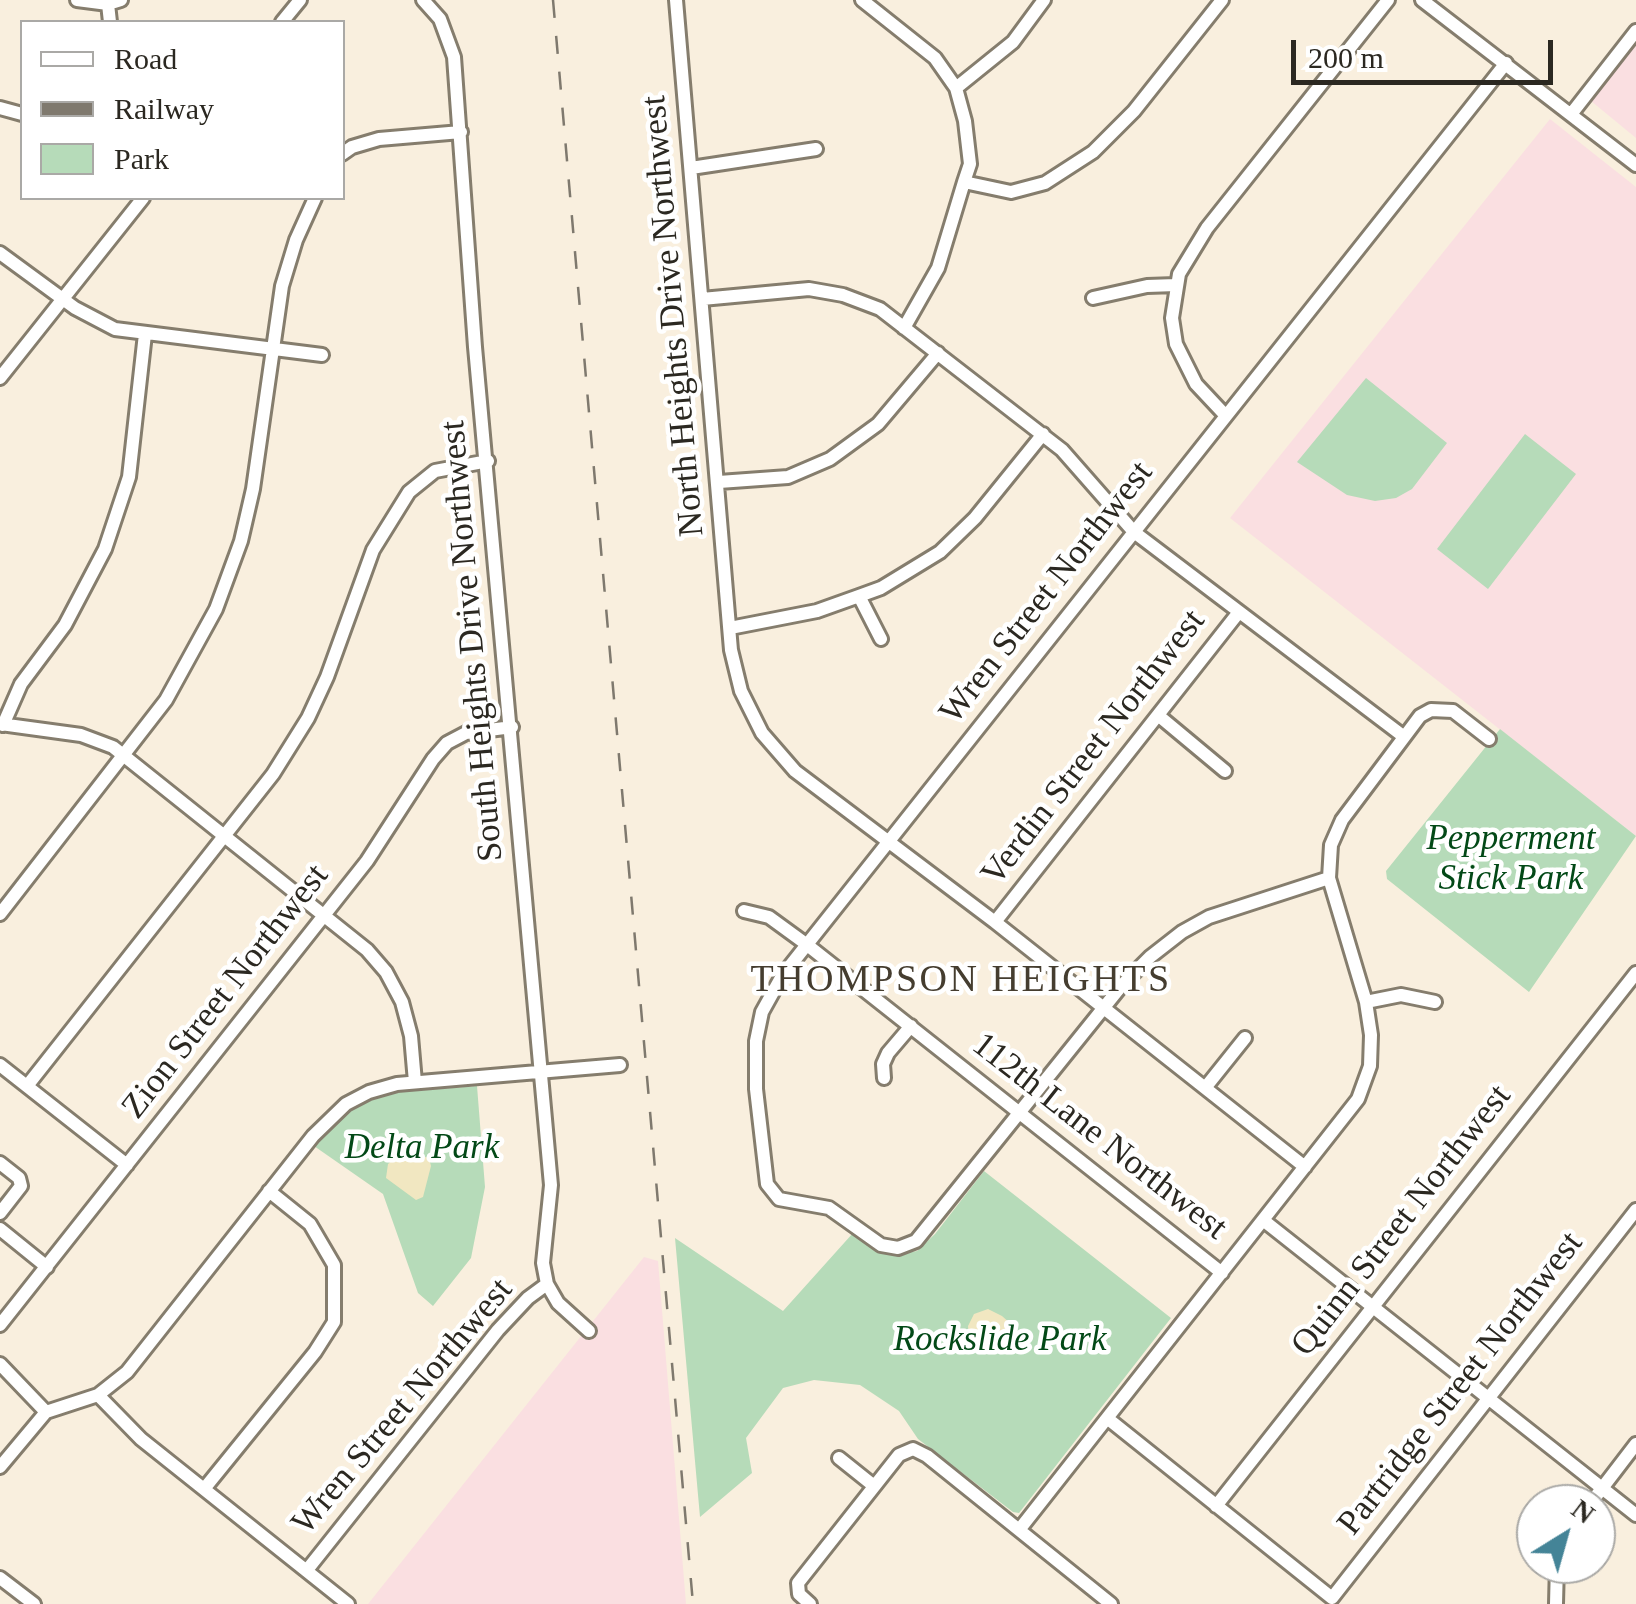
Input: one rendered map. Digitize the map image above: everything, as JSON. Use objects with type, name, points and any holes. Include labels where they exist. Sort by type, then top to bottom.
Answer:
[{"type":"street","points":[[77,0],[114,2]]},
{"type":"street","points":[[284,20],[300,0]]},
{"type":"street","name":"South Heights Drive Northwest","points":[[424,0],[440,19],[450,42],[461,132],[476,347],[552,1185],[544,1262],[548,1284]]},
{"type":"street","name":"North Heights Drive Northwest","points":[[676,0],[731,650],[741,691],[762,733],[795,771],[995,922],[1304,1167]]},
{"type":"street","points":[[862,0],[934,58],[956,88],[965,122],[970,164],[938,268],[904,328]]},
{"type":"street","points":[[956,88],[1013,42],[1044,0]]},
{"type":"street","points":[[964,182],[1011,192],[1045,183],[1093,152],[1134,111],[1222,0]]},
{"type":"street","points":[[1226,416],[1196,384],[1176,344],[1172,318],[1176,285],[1185,262],[1208,228],[1388,0]]},
{"type":"street","points":[[1422,0],[1636,165]]},
{"type":"street","points":[[1572,113],[1636,32]]},
{"type":"street","name":"Wren Street Northwest","points":[[1019,1114],[926,1232],[907,1246],[881,1245],[829,1208],[779,1199],[770,1190],[764,1177],[756,1088],[756,1040],[762,1012],[806,944],[1506,63]]},
{"type":"street","points":[[0,108],[20,114]]},
{"type":"street","points":[[345,152],[379,139],[461,132]]},
{"type":"street","points":[[691,168],[816,149]]},
{"type":"street","points":[[0,378],[141,200]]},
{"type":"street","points":[[0,914],[180,680],[224,590],[253,490],[282,286],[314,200]]},
{"type":"street","points":[[0,252],[62,299],[105,325],[145,334],[322,355]]},
{"type":"street","points":[[1093,298],[1147,286],[1176,285]]},
{"type":"street","points":[[702,300],[809,290],[843,295],[880,309],[1043,434],[1078,466],[1134,532],[1404,736]]},
{"type":"street","points":[[145,334],[129,477],[104,549],[65,625],[21,684],[2,724],[92,738],[125,756],[367,950],[394,985],[408,1018],[415,1082]]},
{"type":"street","points":[[719,482],[788,477],[830,459],[878,424],[938,354]]},
{"type":"street","points":[[730,628],[818,611],[881,588],[940,552],[976,518],[1043,434]]},
{"type":"street","points":[[27,1086],[265,785],[308,718],[347,628],[372,550],[397,509],[414,486],[435,471],[488,461]]},
{"type":"street","points":[[859,596],[881,639]]},
{"type":"street","name":"Verdin Street Northwest","points":[[995,922],[1239,612]]},
{"type":"street","points":[[1018,1530],[1358,1099],[1367,1079],[1371,1046],[1366,1002],[1329,878],[1328,860],[1338,826],[1420,716],[1442,709],[1462,717],[1488,739]]},
{"type":"street","points":[[1159,716],[1226,771]]},
{"type":"street","name":"Zion Street Northwest","points":[[0,1325],[367,861],[420,775],[447,744],[480,729],[512,727]]},
{"type":"street","points":[[1019,1114],[1103,1009],[1150,958],[1182,932],[1234,906],[1329,878]]},
{"type":"street","name":"112th Lane Northwest","points":[[744,911],[769,917],[806,944],[1222,1272]]},
{"type":"street","name":"Quinn Street Northwest","points":[[1216,1506],[1636,974]]},
{"type":"street","points":[[1366,1002],[1401,995],[1434,1002]]},
{"type":"street","points":[[884,1078],[888,1053],[911,1026]]},
{"type":"street","points":[[1205,1088],[1246,1038]]},
{"type":"street","points":[[0,1065],[127,1165]]},
{"type":"street","points":[[0,1467],[46,1412],[98,1395],[126,1372],[336,1111],[369,1092],[415,1082],[620,1065]]},
{"type":"street","points":[[0,1163],[21,1182],[0,1213]]},
{"type":"street","points":[[204,1489],[315,1352],[334,1322],[334,1266],[310,1224],[270,1192]]},
{"type":"street","name":"Partridge Street Northwest","points":[[1216,1506],[1332,1598],[1636,1210]]},
{"type":"street","points":[[1263,1220],[1597,1484]]},
{"type":"street","points":[[0,1229],[47,1267]]},
{"type":"street","points":[[548,1284],[558,1304],[589,1331]]},
{"type":"street","name":"Wren Street Northwest","points":[[307,1570],[504,1322],[548,1284]]},
{"type":"street","points":[[0,1364],[46,1412]]},
{"type":"street","points":[[98,1395],[131,1430],[348,1604]]},
{"type":"street","points":[[1107,1418],[1216,1506]]},
{"type":"street","points":[[1605,1484],[1636,1444]]},
{"type":"street","points":[[804,1599],[798,1583],[899,1455],[913,1448],[1111,1604]]},
{"type":"street","points":[[839,1458],[874,1486]]},
{"type":"street","points":[[1616,1499],[1636,1515]]},
{"type":"street","points":[[0,1578],[34,1604]]},
{"type":"shaded area","points":[[1636,40],[1636,138],[1591,101]]},
{"type":"shaded area","points":[[1550,119],[1636,187],[1636,836],[1230,518]]},
{"type":"shaded area","points":[[644,1257],[658,1261],[686,1604],[368,1604]]},
{"type":"green space","points":[[1366,378],[1447,443],[1412,489],[1396,498],[1375,501],[1347,495],[1297,462]]},
{"type":"green space","points":[[1525,434],[1576,474],[1488,589],[1437,549]]},
{"type":"green space","name":"Pepperment Stick Park","points":[[1500,729],[1636,836],[1529,992],[1387,879],[1386,871]]},
{"type":"green space","name":"Delta Park","points":[[477,1086],[485,1187],[471,1258],[433,1306],[418,1293],[383,1194],[314,1146],[347,1111],[368,1099],[398,1092]]},
{"type":"green space","name":"Rockslide Park","points":[[984,1171],[1171,1318],[1019,1513],[918,1439],[899,1411],[860,1385],[814,1380],[783,1388],[746,1438],[752,1473],[700,1517],[675,1238],[783,1311],[853,1233],[876,1250],[895,1255],[917,1251]]},
{"type":"sand","points":[[407,1152],[429,1158],[431,1166],[423,1197],[416,1200],[386,1178],[388,1164]]},
{"type":"sand","points":[[988,1309],[1002,1316],[1012,1330],[998,1347],[988,1350],[969,1340],[968,1326],[974,1314]]},
{"type":"railway","points":[[553,0],[693,1604]]},
{"type":"district","name":"THOMPSON HEIGHTS","points":[[961,981]]}]
